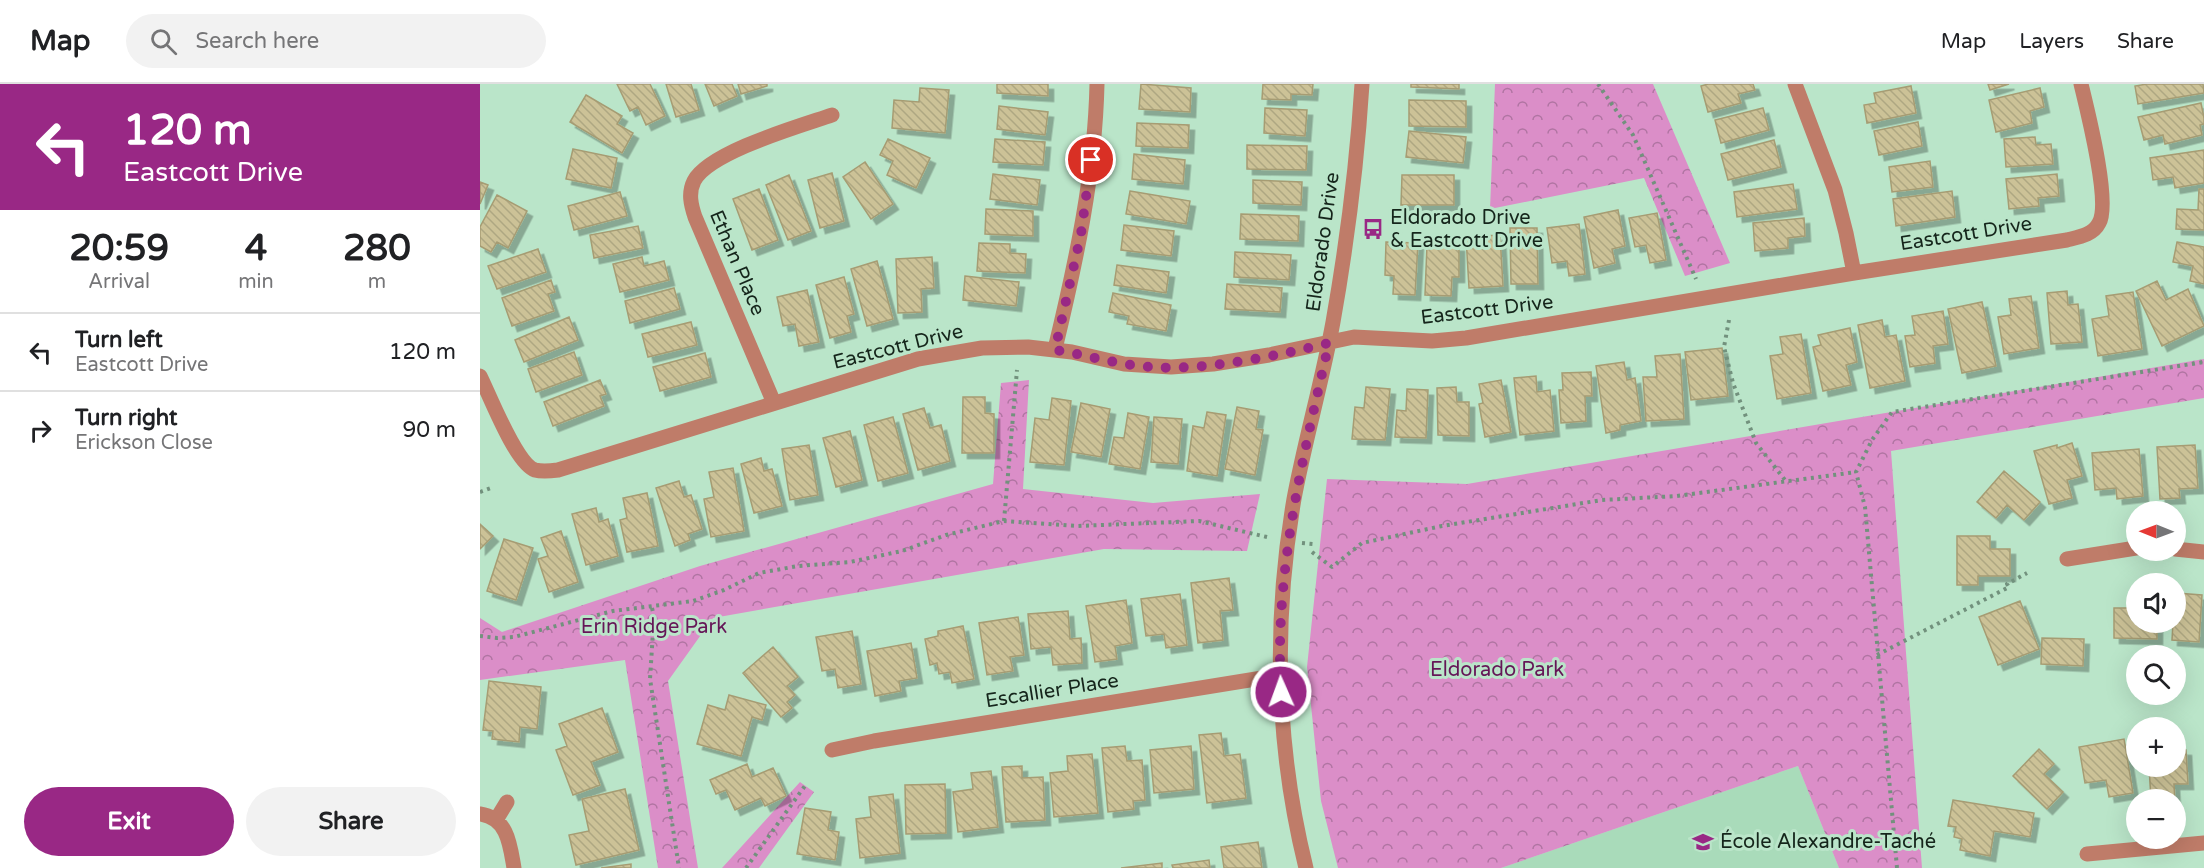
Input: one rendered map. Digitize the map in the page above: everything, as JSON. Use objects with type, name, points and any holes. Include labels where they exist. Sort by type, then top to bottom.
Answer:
[{"type":"street","points":[[1055,350],[1086,204],[1097,84]]},
{"type":"street","name":"Eldorado Drive","points":[[1306,868],[1292,801],[1284,743],[1280,675],[1281,611],[1288,541],[1302,463],[1329,343],[1348,231],[1362,84]]},
{"type":"street","points":[[1795,84],[1835,190],[1854,273]]},
{"type":"street","name":"Eastcott Drive","points":[[480,376],[519,458],[533,470],[547,471],[558,470],[918,359],[960,350],[1005,346],[1055,350],[1125,364],[1171,367],[1213,364],[1303,349],[1354,337],[1432,341],[1466,338],[2067,240],[2085,236],[2093,231],[2103,212],[2090,123],[2081,84]]},
{"type":"street","name":"Ethan Place","points":[[774,403],[695,217],[691,191],[701,171],[716,160],[783,132],[832,115]]},
{"type":"street","points":[[2067,559],[2126,550]]},
{"type":"street","points":[[2186,550],[2204,552]]},
{"type":"street","name":"Escallier Place","points":[[831,750],[1280,675]]},
{"type":"street","points":[[496,820],[507,802]]},
{"type":"street","points":[[480,814],[496,820],[508,836],[514,868]]},
{"type":"street","points":[[2087,854],[2204,843]]},
{"type":"path","points":[[1598,84],[1633,135],[1696,279]]},
{"type":"path","points":[[1729,320],[1724,347],[1733,383],[1756,443],[1785,481]]},
{"type":"path","points":[[1897,868],[1864,507],[1856,472],[1872,440],[1892,412],[2204,362]]},
{"type":"path","points":[[1004,521],[1017,370]]},
{"type":"path","points":[[1312,552],[1332,567],[1362,543],[1442,526],[1602,500],[1677,495],[1856,472]]},
{"type":"path","points":[[480,492],[494,487]]},
{"type":"path","points":[[480,636],[497,639],[514,637],[604,613],[693,602],[759,573],[798,566],[850,562],[902,551],[946,535],[1004,521],[1077,526],[1199,521],[1288,541],[1313,544]]},
{"type":"path","points":[[1877,655],[2009,587],[2007,584],[2027,573]]},
{"type":"path","points":[[652,608],[654,616],[651,680],[679,868]]},
{"type":"path","points":[[746,868],[807,783]]},
{"type":"shaded area","name":"École Alexandre-Taché","points":[[1798,766],[1839,868],[1501,868]]},
{"type":"green space","points":[[1495,84],[1653,84],[1730,263],[1685,276],[1644,178],[1490,209]]},
{"type":"green space","name":"Eldorado Park","points":[[2204,359],[2204,398],[1891,451],[1922,868],[1839,868],[1798,766],[1501,868],[1338,868],[1321,801],[1307,667],[1327,479],[1467,484]]},
{"type":"green space","name":"Erin Ridge Park","points":[[1029,380],[1023,489],[1153,503],[1260,494],[1247,551],[1104,549],[713,618],[668,681],[698,868],[658,868],[625,660],[480,680],[480,618],[502,632],[700,566],[993,484],[1001,383]]},
{"type":"green space","points":[[800,782],[814,792],[759,868],[722,868]]},
{"type":"building","points":[[617,84],[650,84],[665,116],[646,125],[638,107],[630,111]]},
{"type":"building","points":[[666,84],[691,84],[699,110],[676,117]]},
{"type":"building","points":[[705,84],[732,84],[737,96],[714,106]]},
{"type":"building","points":[[738,84],[767,84],[767,86],[741,94]]},
{"type":"building","points":[[997,84],[1048,84],[1048,96],[997,93]]},
{"type":"building","points":[[1141,84],[1191,88],[1190,112],[1139,109]]},
{"type":"building","points":[[1263,84],[1313,84],[1312,95],[1291,94],[1291,100],[1262,99]]},
{"type":"building","points":[[1411,84],[1459,84],[1459,89],[1411,87]]},
{"type":"building","points":[[1753,84],[1755,90],[1738,94],[1741,103],[1708,112],[1701,86]]},
{"type":"building","points":[[1988,84],[2009,84],[1990,90]]},
{"type":"building","points":[[2203,84],[2204,93],[2138,104],[2135,86]]},
{"type":"building","points":[[1911,86],[1916,113],[1867,123],[1864,105],[1876,103],[1874,93]]},
{"type":"building","points":[[920,88],[949,90],[945,133],[892,128],[894,100],[919,102]]},
{"type":"building","points":[[2040,88],[2044,107],[2030,111],[2032,123],[1996,132],[1989,100]]},
{"type":"building","points":[[586,95],[622,116],[617,124],[633,133],[622,153],[570,122]]},
{"type":"building","points":[[1409,100],[1466,101],[1466,127],[1409,126]]},
{"type":"building","points":[[2201,103],[2204,118],[2204,124],[2200,125],[2202,135],[2165,144],[2163,135],[2144,140],[2138,117]]},
{"type":"building","points":[[999,106],[1048,112],[1045,135],[997,129]]},
{"type":"building","points":[[1265,108],[1307,110],[1305,136],[1264,133]]},
{"type":"building","points":[[1763,108],[1769,130],[1721,143],[1715,120]]},
{"type":"building","points":[[1918,122],[1922,146],[1879,155],[1874,131]]},
{"type":"building","points":[[1137,123],[1189,125],[1188,148],[1136,146]]},
{"type":"building","points":[[1409,131],[1466,137],[1463,163],[1406,157]]},
{"type":"building","points":[[2035,137],[2036,145],[2051,144],[2053,164],[2006,167],[2004,139]]},
{"type":"building","points":[[888,139],[930,158],[916,188],[887,175],[893,161],[880,155]]},
{"type":"building","points":[[995,139],[1045,142],[1043,165],[993,162]]},
{"type":"building","points":[[1774,140],[1781,167],[1728,180],[1721,154]]},
{"type":"building","points":[[1247,145],[1307,146],[1306,170],[1247,169]]},
{"type":"building","points":[[573,149],[617,158],[611,188],[566,179]]},
{"type":"building","points":[[2204,150],[2204,183],[2175,188],[2173,177],[2153,180],[2150,158]]},
{"type":"building","points":[[1134,154],[1185,160],[1183,184],[1132,179]]},
{"type":"building","points":[[1930,161],[1933,187],[1892,192],[1889,167]]},
{"type":"building","points":[[865,162],[893,204],[871,219],[843,177]]},
{"type":"building","points":[[832,173],[844,221],[820,228],[808,180]]},
{"type":"building","points":[[993,174],[1040,180],[1037,205],[990,199]]},
{"type":"building","points":[[2057,174],[2059,196],[2038,198],[2039,206],[2009,209],[2006,179]]},
{"type":"building","points":[[789,175],[811,231],[788,240],[766,185]]},
{"type":"building","points":[[1402,175],[1454,175],[1454,205],[1401,205]]},
{"type":"building","points":[[1253,180],[1302,182],[1301,205],[1253,203]]},
{"type":"building","points":[[480,182],[488,185],[480,204]]},
{"type":"building","points":[[1793,184],[1797,209],[1737,217],[1734,192]]},
{"type":"building","points":[[759,189],[778,240],[752,250],[733,199]]},
{"type":"building","points":[[2199,189],[2204,189],[2204,230],[2176,229],[2177,209],[2198,210]]},
{"type":"building","points":[[1130,191],[1190,201],[1186,224],[1126,214]]},
{"type":"building","points":[[1952,191],[1955,217],[1896,226],[1893,199]]},
{"type":"building","points":[[620,192],[627,216],[574,230],[568,206]]},
{"type":"building","points":[[497,195],[527,211],[508,248],[497,242],[491,252],[480,246],[480,227]]},
{"type":"building","points":[[986,209],[1033,211],[1033,236],[985,234]]},
{"type":"building","points":[[1618,210],[1625,246],[1612,249],[1615,263],[1594,268],[1584,217]]},
{"type":"building","points":[[1657,213],[1666,260],[1650,263],[1646,245],[1635,247],[1629,218]]},
{"type":"building","points":[[1241,214],[1299,216],[1298,241],[1240,239]]},
{"type":"building","points":[[1804,218],[1805,236],[1788,238],[1788,248],[1755,251],[1753,223]]},
{"type":"building","points":[[1579,224],[1585,274],[1569,276],[1567,261],[1552,263],[1547,228]]},
{"type":"building","points":[[1124,225],[1174,231],[1171,256],[1121,250]]},
{"type":"building","points":[[638,226],[643,248],[594,258],[590,235]]},
{"type":"building","points":[[1510,228],[1537,228],[1538,284],[1511,284]]},
{"type":"building","points":[[1500,235],[1503,286],[1469,288],[1466,237]]},
{"type":"building","points":[[1386,242],[1418,243],[1415,295],[1393,294],[1394,276],[1385,275]]},
{"type":"building","points":[[2177,242],[2204,247],[2204,284],[2190,281],[2193,266],[2173,262]]},
{"type":"building","points":[[979,243],[1010,244],[1010,253],[1026,254],[1025,273],[977,271]]},
{"type":"building","points":[[1427,245],[1459,246],[1459,277],[1452,277],[1451,296],[1425,295]]},
{"type":"building","points":[[538,249],[546,272],[497,289],[488,266]]},
{"type":"building","points":[[1235,252],[1291,255],[1289,280],[1234,277]]},
{"type":"building","points":[[642,257],[644,266],[664,261],[669,280],[620,292],[613,264]]},
{"type":"building","points":[[932,257],[934,288],[921,289],[922,312],[898,313],[896,259]]},
{"type":"building","points":[[877,261],[893,319],[867,326],[851,269]]},
{"type":"building","points":[[1117,265],[1169,272],[1166,293],[1114,285]]},
{"type":"building","points":[[965,276],[1019,282],[1016,306],[963,300]]},
{"type":"building","points":[[844,277],[854,314],[847,316],[851,332],[830,338],[816,285]]},
{"type":"building","points":[[551,280],[555,292],[548,294],[554,311],[512,326],[502,298]]},
{"type":"building","points":[[2157,281],[2166,300],[2188,289],[2204,326],[2162,346],[2136,291]]},
{"type":"building","points":[[1227,284],[1282,288],[1280,312],[1225,309]]},
{"type":"building","points":[[674,288],[680,309],[630,323],[625,301]]},
{"type":"building","points":[[807,290],[819,342],[799,346],[795,324],[783,326],[777,297]]},
{"type":"building","points":[[2067,291],[2068,305],[2078,304],[2082,342],[2051,344],[2047,293]]},
{"type":"building","points":[[2133,292],[2142,349],[2098,356],[2092,319],[2109,316],[2106,296]]},
{"type":"building","points":[[1113,293],[1171,305],[1166,331],[1127,324],[1129,316],[1109,312]]},
{"type":"building","points":[[2031,296],[2039,348],[2004,354],[1998,317],[2011,315],[2009,299]]},
{"type":"building","points":[[1982,302],[1996,366],[1962,373],[1948,309]]},
{"type":"building","points":[[1943,311],[1948,344],[1933,346],[1935,363],[1910,367],[1905,336],[1915,335],[1912,316]]},
{"type":"building","points":[[569,317],[578,340],[524,362],[515,340]]},
{"type":"building","points":[[1882,320],[1885,337],[1896,335],[1905,381],[1870,388],[1858,325]]},
{"type":"building","points":[[691,322],[697,345],[648,357],[642,334]]},
{"type":"building","points":[[1850,328],[1857,362],[1846,365],[1851,385],[1823,391],[1813,347],[1821,345],[1818,335]]},
{"type":"building","points":[[1801,334],[1811,393],[1777,399],[1770,356],[1783,354],[1780,337]]},
{"type":"building","points":[[1722,348],[1728,396],[1691,400],[1685,352]]},
{"type":"building","points":[[574,352],[582,375],[536,392],[528,369]]},
{"type":"building","points":[[705,353],[711,377],[660,391],[653,367]]},
{"type":"building","points":[[1680,354],[1684,419],[1646,421],[1643,377],[1657,377],[1655,356]]},
{"type":"building","points":[[1624,362],[1627,380],[1635,378],[1641,421],[1620,425],[1620,430],[1606,433],[1596,366]]},
{"type":"building","points":[[1591,372],[1592,396],[1585,396],[1586,421],[1561,423],[1559,390],[1563,390],[1562,373]]},
{"type":"building","points":[[1536,376],[1537,392],[1550,390],[1554,431],[1520,435],[1514,378]]},
{"type":"building","points":[[600,380],[606,394],[600,396],[604,406],[553,426],[544,402]]},
{"type":"building","points":[[1501,380],[1511,432],[1485,437],[1479,404],[1483,403],[1479,384]]},
{"type":"building","points":[[1366,387],[1390,389],[1385,440],[1352,439],[1355,407],[1364,408]]},
{"type":"building","points":[[1456,387],[1457,402],[1469,402],[1469,436],[1438,435],[1437,388]]},
{"type":"building","points":[[1407,389],[1428,390],[1426,438],[1395,437],[1397,410],[1406,411]]},
{"type":"building","points":[[963,397],[985,397],[985,413],[994,414],[994,453],[962,453]]},
{"type":"building","points":[[1052,398],[1071,401],[1064,465],[1030,462],[1035,418],[1049,420]]},
{"type":"building","points":[[1081,403],[1110,409],[1101,457],[1071,452]]},
{"type":"building","points":[[1237,407],[1259,411],[1256,429],[1263,430],[1255,475],[1225,469]]},
{"type":"building","points":[[924,408],[930,428],[941,425],[950,461],[918,470],[903,414]]},
{"type":"building","points":[[1207,412],[1226,415],[1217,476],[1187,471],[1193,426],[1204,428]]},
{"type":"building","points":[[1128,413],[1149,417],[1140,469],[1109,464],[1114,437],[1124,438]]},
{"type":"building","points":[[893,417],[908,473],[878,481],[864,425]]},
{"type":"building","points":[[1154,417],[1182,419],[1178,464],[1151,462]]},
{"type":"building","points":[[850,431],[862,480],[836,487],[823,438]]},
{"type":"building","points":[[2072,443],[2082,476],[2067,480],[2072,498],[2049,504],[2034,451],[2057,445],[2057,448]]},
{"type":"building","points":[[809,445],[818,495],[790,500],[782,449]]},
{"type":"building","points":[[2195,445],[2198,488],[2179,489],[2180,498],[2160,499],[2157,447]]},
{"type":"building","points":[[2139,449],[2143,496],[2117,499],[2116,488],[2095,490],[2092,453]]},
{"type":"building","points":[[761,458],[764,471],[772,469],[782,506],[754,513],[741,464]]},
{"type":"building","points":[[733,468],[744,531],[711,537],[704,499],[714,497],[709,472]]},
{"type":"building","points":[[2004,471],[2040,502],[2024,520],[2007,505],[1996,518],[1977,502]]},
{"type":"building","points":[[679,481],[684,497],[691,495],[702,529],[688,534],[690,540],[675,546],[656,488]]},
{"type":"building","points":[[647,493],[658,546],[627,552],[620,520],[627,518],[623,498]]},
{"type":"building","points":[[596,508],[599,522],[608,519],[618,556],[586,565],[572,514]]},
{"type":"building","points":[[480,524],[493,536],[480,549]]},
{"type":"building","points":[[561,531],[578,582],[549,592],[538,559],[548,556],[541,538]]},
{"type":"building","points":[[1957,536],[1990,536],[1990,549],[2010,549],[2010,576],[1978,576],[1978,585],[1957,585]]},
{"type":"building","points":[[504,539],[533,548],[516,600],[487,591]]},
{"type":"building","points":[[1229,578],[1233,610],[1220,611],[1223,640],[1198,643],[1191,583]]},
{"type":"building","points":[[1180,594],[1187,645],[1166,648],[1164,634],[1146,636],[1141,599]]},
{"type":"building","points":[[2186,594],[2202,595],[2199,642],[2172,640],[2172,633],[2186,633]]},
{"type":"building","points":[[1126,600],[1132,643],[1115,646],[1117,659],[1095,662],[1086,606]]},
{"type":"building","points":[[2020,601],[2039,649],[1998,665],[1979,617]]},
{"type":"building","points":[[2114,608],[2126,608],[2126,633],[2157,633],[2157,639],[2114,638]]},
{"type":"building","points":[[1068,611],[1070,639],[1081,638],[1082,663],[1053,665],[1051,647],[1031,649],[1028,614]]},
{"type":"building","points":[[1018,617],[1024,655],[1010,657],[1013,671],[987,675],[979,623]]},
{"type":"building","points":[[963,626],[974,679],[952,683],[950,672],[939,674],[937,663],[930,665],[925,639],[938,636],[938,631]]},
{"type":"building","points":[[852,631],[861,684],[838,688],[835,669],[822,671],[816,637]]},
{"type":"building","points":[[2042,638],[2084,639],[2083,666],[2041,664]]},
{"type":"building","points":[[911,643],[917,678],[899,681],[901,691],[875,696],[867,651]]},
{"type":"building","points":[[773,647],[798,677],[787,686],[795,695],[787,702],[792,708],[781,717],[743,673]]},
{"type":"building","points":[[489,681],[541,687],[537,729],[520,727],[519,742],[492,739],[493,731],[483,730]]},
{"type":"building","points":[[729,695],[766,705],[762,720],[752,717],[741,756],[697,744],[708,705],[725,710]]},
{"type":"building","points":[[602,708],[618,752],[591,762],[600,785],[573,795],[556,750],[567,746],[559,724]]},
{"type":"building","points":[[1221,733],[1224,756],[1240,754],[1246,798],[1207,803],[1199,735]]},
{"type":"building","points":[[2124,739],[2126,777],[2130,777],[2132,789],[2126,789],[2126,794],[2109,797],[2106,780],[2085,783],[2079,747]]},
{"type":"building","points":[[1125,746],[1127,761],[1142,760],[1145,800],[1133,801],[1134,809],[1108,812],[1102,748]]},
{"type":"building","points":[[1191,746],[1194,789],[1154,793],[1150,750]]},
{"type":"building","points":[[2039,749],[2054,764],[2044,774],[2063,792],[2047,809],[2013,776]]},
{"type":"building","points":[[2186,750],[2188,784],[2174,784],[2174,789],[2150,789],[2150,777],[2186,777]]},
{"type":"building","points":[[1092,754],[1098,813],[1054,817],[1050,773],[1068,771],[1067,756]]},
{"type":"building","points":[[747,764],[752,777],[773,768],[786,796],[765,806],[761,798],[735,810],[726,790],[716,794],[710,780]]},
{"type":"building","points":[[1022,766],[1022,778],[1043,777],[1045,820],[1006,822],[1002,767]]},
{"type":"building","points":[[991,771],[998,827],[958,832],[953,792],[973,789],[971,773]]},
{"type":"building","points":[[945,784],[946,833],[906,834],[905,785]]},
{"type":"building","points":[[625,789],[639,850],[576,865],[569,835],[589,831],[582,799]]},
{"type":"building","points":[[893,794],[900,853],[860,858],[856,819],[871,817],[869,797]]},
{"type":"building","points":[[1953,800],[2034,813],[2030,837],[1994,831],[1990,856],[1960,850],[1962,839],[1954,837],[1956,827],[1948,826]]},
{"type":"building","points":[[805,808],[831,812],[828,830],[839,832],[835,860],[797,854]]},
{"type":"building","points":[[1258,842],[1262,868],[1224,868],[1221,847]]},
{"type":"building","points":[[1209,860],[1210,868],[1173,868],[1172,865]]},
{"type":"building","points":[[1162,863],[1162,868],[1121,868]]},
{"type":"building","points":[[631,864],[631,868],[601,868]]},
{"type":"place","name":"Eldorado Drive & Eastcott Drive","points":[[1373,229]]},
{"type":"place","name":"École Alexandre-Taché","points":[[1703,842]]},
{"type":"route","points":[[1091,160],[1081,234],[1055,350],[1125,364],[1171,367],[1213,364],[1329,343],[1294,499],[1288,541],[1281,611],[1281,692]]}]
